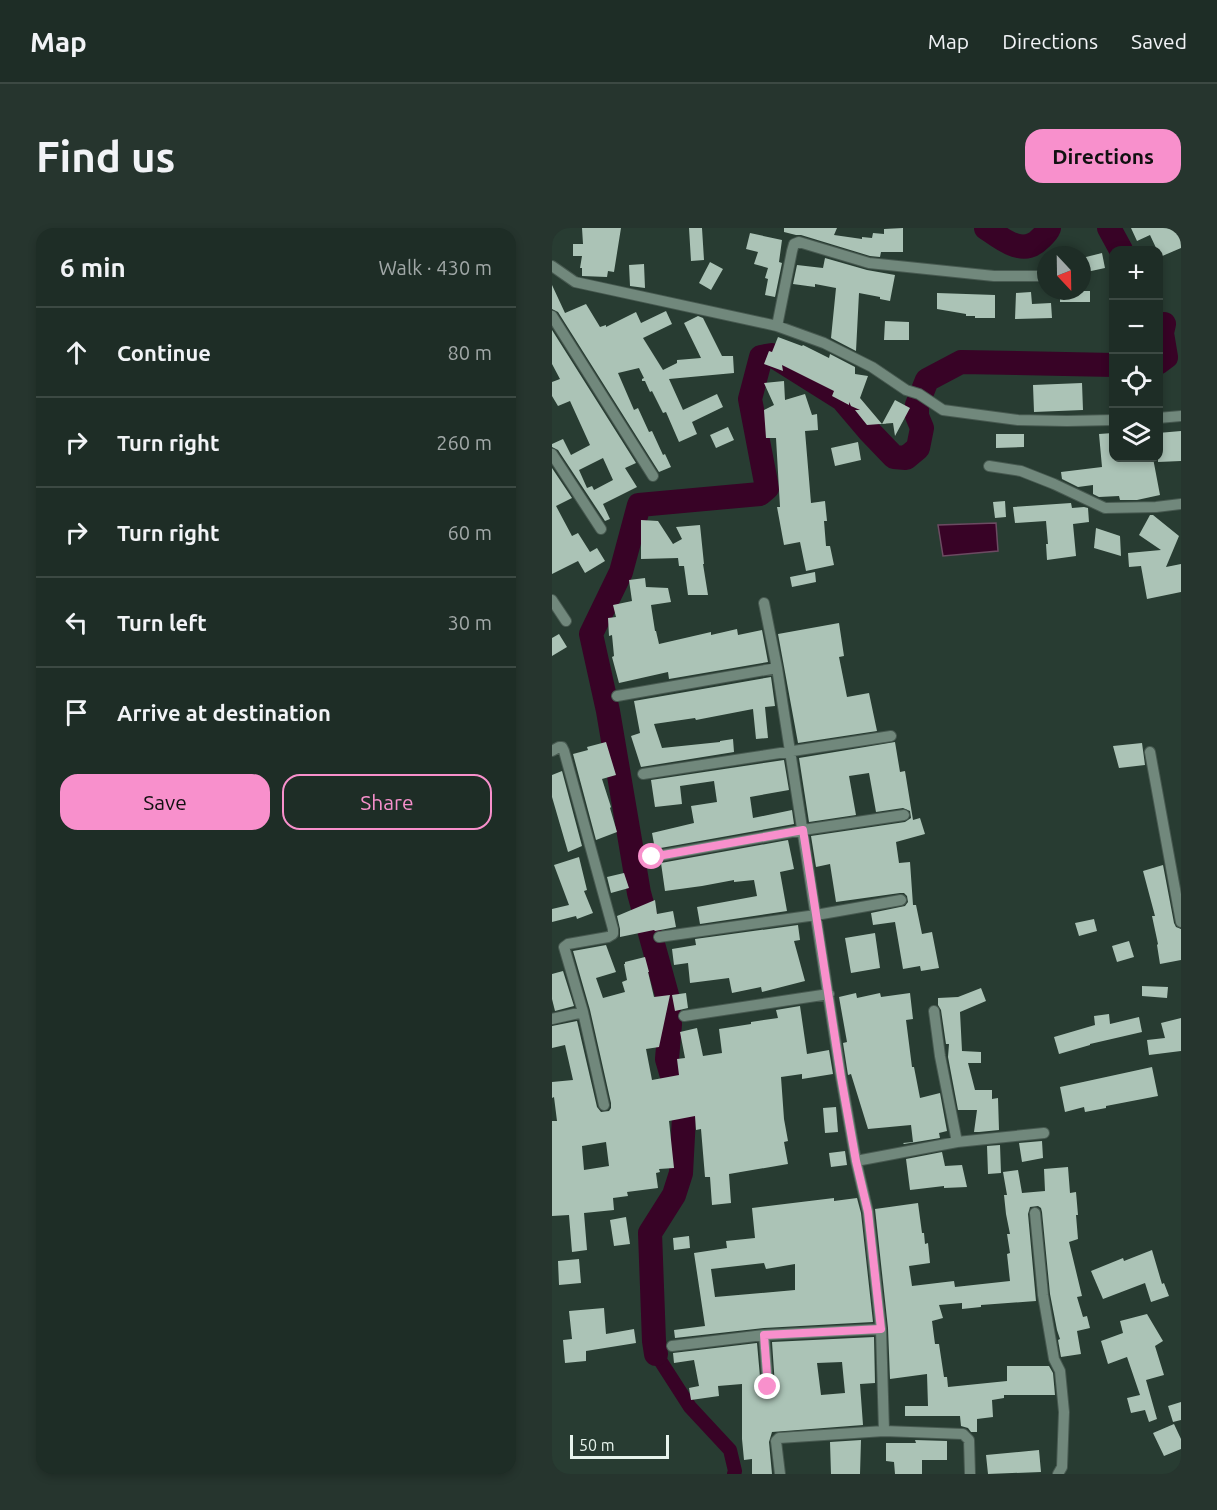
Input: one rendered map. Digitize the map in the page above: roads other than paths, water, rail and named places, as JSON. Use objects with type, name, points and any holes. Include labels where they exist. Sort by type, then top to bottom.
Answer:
[{"type":"street","points":[[777,326],[792,251],[794,244],[799,242],[869,263],[994,276],[1037,276]]},
{"type":"street","points":[[552,267],[575,282],[777,326],[824,343],[872,367],[906,390],[919,394],[943,410],[1018,420],[1109,420]]},
{"type":"street","points":[[552,316],[653,476]]},
{"type":"street","points":[[1163,418],[1181,416]]},
{"type":"street","points":[[552,454],[601,529]]},
{"type":"street","points":[[989,466],[1021,471],[1105,508],[1181,504]]},
{"type":"street","points":[[552,600],[566,621]]},
{"type":"street","points":[[764,603],[777,668],[856,1161],[868,1212],[881,1329],[884,1431]]},
{"type":"street","points":[[617,696],[777,668]]},
{"type":"street","points":[[643,774],[891,736]]},
{"type":"street","points":[[552,751],[559,747],[562,747],[564,751],[614,929],[613,934],[608,937],[564,947],[583,1012],[603,1105]]},
{"type":"street","points":[[1150,752],[1181,922]]},
{"type":"street","points":[[652,857],[803,830],[904,815]]},
{"type":"street","points":[[659,937],[816,915],[901,900]]},
{"type":"street","points":[[684,1016],[829,994]]},
{"type":"street","points":[[934,1011],[940,1056],[957,1142]]},
{"type":"street","points":[[552,1019],[583,1012]]},
{"type":"street","points":[[856,1161],[957,1142],[1044,1133]]},
{"type":"street","points":[[1035,1213],[1043,1295],[1054,1359],[1060,1371],[1064,1412],[1062,1467],[1058,1474]]},
{"type":"street","points":[[672,1346],[764,1335],[881,1329]]},
{"type":"street","points":[[764,1335],[768,1387]]},
{"type":"street","points":[[780,1474],[776,1441],[779,1438],[884,1431],[963,1434],[969,1440],[970,1474]]},
{"type":"waterway","points":[[986,228],[999,237],[1020,246],[1033,244],[1049,228]]},
{"type":"waterway","points":[[1109,228],[1119,246]]},
{"type":"waterway","points":[[1163,359],[1166,357],[1162,333],[1164,324]]},
{"type":"waterway","points":[[656,1354],[650,1233],[674,1195],[681,1173],[684,1117],[667,1059],[670,1024],[667,995],[639,893],[608,711],[591,634],[621,572],[639,505],[760,494],[767,488],[750,399],[761,357],[772,355],[842,399],[894,457],[906,458],[918,448],[922,428],[917,416],[917,405],[927,380],[961,362],[1109,365]]},
{"type":"waterway","points":[[656,1354],[690,1407],[730,1450],[734,1474]]}]
